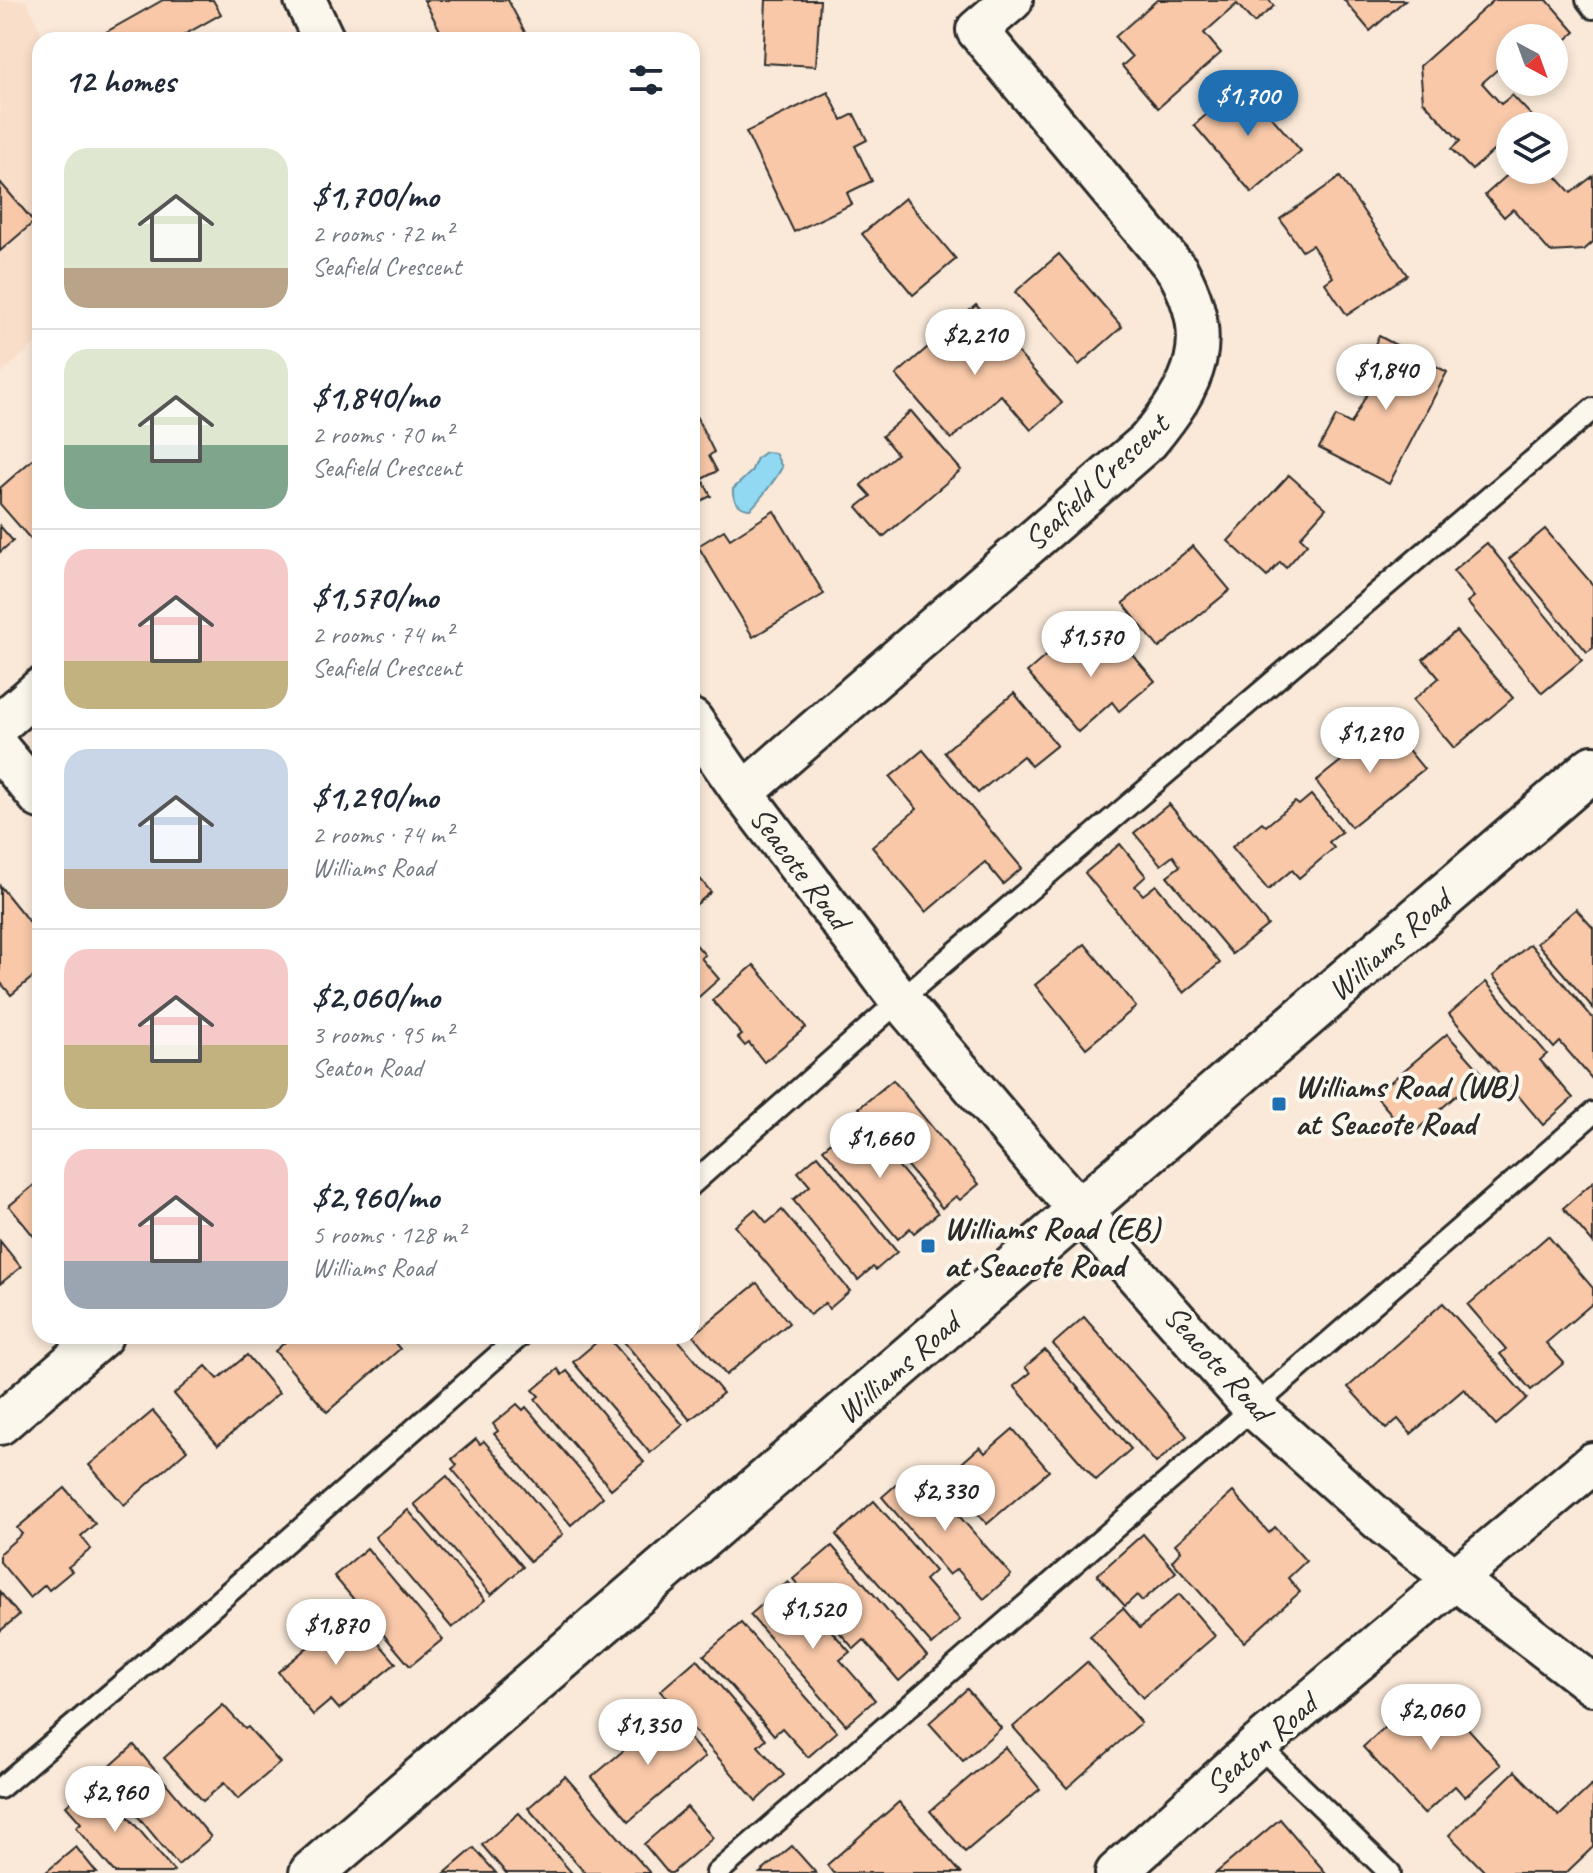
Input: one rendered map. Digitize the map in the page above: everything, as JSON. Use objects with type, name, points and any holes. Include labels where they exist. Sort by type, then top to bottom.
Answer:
[{"type":"street","points":[[305,0],[320,32]]},
{"type":"street","name":"Seafield Crescent","points":[[743,793],[1148,441],[1169,416],[1188,381],[1198,350],[1199,333],[1194,304],[1178,271],[977,30],[1012,0]]},
{"type":"street","points":[[0,724],[32,696]]},
{"type":"street","name":"Seacote Road","points":[[700,731],[900,1000],[1253,1407],[1386,1526],[1593,1685]]},
{"type":"street","points":[[0,750],[32,788]]},
{"type":"street","name":"Williams Road","points":[[312,1873],[1593,768]]},
{"type":"street","points":[[0,1424],[93,1344]]},
{"type":"street","name":"Seaton Road","points":[[1116,1873],[1258,1745],[1593,1463]]},
{"type":"lane","points":[[1587,0],[1593,8]]},
{"type":"lane","points":[[700,1170],[1593,409]]},
{"type":"lane","points":[[717,1873],[1593,1113]]},
{"type":"lane","points":[[0,1788],[195,1622],[511,1344]]},
{"type":"lane","points":[[1258,1745],[1390,1873]]},
{"type":"shaded area","points":[[0,0],[26,0],[41,32],[32,32],[32,346],[0,375]]},
{"type":"water","points":[[765,452],[775,453],[782,467],[753,506],[750,509],[743,507],[735,500],[733,489],[751,472],[757,458]]},
{"type":"building","points":[[163,0],[213,0],[221,14],[189,32],[106,32]]},
{"type":"building","points":[[424,0],[508,0],[525,32],[441,32]]},
{"type":"building","points":[[766,0],[820,0],[816,66],[763,63]]},
{"type":"building","points":[[1157,0],[1269,0],[1274,6],[1254,23],[1237,4],[1204,33],[1221,53],[1158,108],[1122,66],[1132,57],[1115,37]]},
{"type":"building","points":[[1344,0],[1405,0],[1370,31]]},
{"type":"building","points":[[1494,0],[1547,0],[1568,24],[1496,24],[1496,71],[1482,83],[1501,104],[1513,96],[1528,112],[1496,112],[1496,149],[1472,170],[1451,149],[1460,141],[1423,101],[1420,66]]},
{"type":"building","points":[[1568,24],[1575,32],[1568,38]]},
{"type":"building","points":[[1243,84],[1301,151],[1252,193],[1194,125]]},
{"type":"building","points":[[828,92],[842,120],[854,114],[867,140],[855,146],[872,181],[847,193],[852,204],[794,232],[746,132]]},
{"type":"building","points":[[1593,176],[1593,242],[1584,250],[1550,252],[1513,209],[1504,217],[1485,195],[1497,184],[1563,184],[1571,193]]},
{"type":"building","points":[[1340,177],[1407,275],[1347,315],[1325,283],[1333,277],[1312,245],[1302,251],[1280,219]]},
{"type":"building","points":[[0,182],[32,220],[32,224],[0,251]]},
{"type":"building","points":[[905,198],[956,259],[913,295],[862,234]]},
{"type":"building","points":[[1059,254],[1122,327],[1079,365],[1015,292]]},
{"type":"building","points":[[976,305],[1062,403],[1031,430],[1001,395],[951,439],[896,375]]},
{"type":"building","points":[[1379,336],[1447,372],[1389,484],[1319,448],[1336,416],[1351,424],[1377,375],[1363,368]]},
{"type":"building","points":[[911,411],[961,470],[883,537],[857,507],[871,496],[861,485],[897,454],[882,436]]},
{"type":"building","points":[[700,424],[714,452],[709,456],[717,471],[702,479],[711,496],[700,501]]},
{"type":"building","points":[[32,460],[32,541],[0,504],[0,488]]},
{"type":"building","points":[[1289,475],[1326,508],[1300,537],[1307,544],[1286,568],[1280,562],[1267,577],[1228,541]]},
{"type":"building","points":[[774,511],[824,594],[753,637],[700,549],[700,545],[724,530],[730,539]]},
{"type":"building","points":[[0,526],[13,541],[0,552]]},
{"type":"building","points":[[1545,529],[1593,585],[1593,648],[1587,652],[1509,559]]},
{"type":"building","points":[[1487,543],[1582,660],[1542,693],[1467,602],[1474,597],[1453,571]]},
{"type":"building","points":[[1193,546],[1230,590],[1159,648],[1123,603]]},
{"type":"building","points":[[1111,629],[1155,681],[1119,711],[1112,702],[1078,732],[1027,672],[1064,640],[1078,657]]},
{"type":"building","points":[[1456,631],[1513,698],[1454,748],[1413,700],[1439,678],[1423,659]]},
{"type":"building","points":[[1014,693],[1057,745],[1031,766],[1023,756],[978,793],[944,752]]},
{"type":"building","points":[[1387,724],[1424,769],[1351,827],[1316,781]]},
{"type":"building","points":[[923,750],[1022,868],[1003,884],[985,862],[926,912],[872,847],[917,809],[890,777]]},
{"type":"building","points":[[1311,795],[1342,832],[1329,842],[1334,848],[1299,878],[1292,870],[1268,890],[1232,847],[1262,822],[1266,826],[1295,802],[1299,805]]},
{"type":"building","points":[[1169,804],[1268,925],[1232,954],[1167,876],[1180,866],[1173,856],[1161,865],[1134,833]]},
{"type":"building","points":[[1120,844],[1146,876],[1135,886],[1143,895],[1156,885],[1220,963],[1184,993],[1085,873]]},
{"type":"building","points":[[700,879],[711,892],[700,901]]},
{"type":"building","points":[[0,886],[32,926],[32,978],[11,995],[0,982]]},
{"type":"building","points":[[1576,909],[1593,928],[1593,1008],[1537,943]]},
{"type":"building","points":[[1085,944],[1136,1007],[1086,1048],[1035,985]]},
{"type":"building","points":[[1530,944],[1593,1018],[1593,1080],[1560,1042],[1554,1048],[1493,976]]},
{"type":"building","points":[[700,949],[705,955],[701,958],[719,979],[700,996]]},
{"type":"building","points":[[754,965],[806,1027],[764,1062],[749,1043],[745,1046],[738,1038],[742,1035],[712,1000]]},
{"type":"building","points":[[1486,982],[1547,1054],[1540,1060],[1573,1098],[1543,1125],[1449,1014]]},
{"type":"building","points":[[1447,1034],[1482,1073],[1410,1136],[1375,1095]]},
{"type":"building","points":[[893,1080],[979,1184],[960,1200],[956,1196],[942,1208],[859,1108]]},
{"type":"building","points":[[859,1119],[938,1213],[914,1233],[910,1228],[898,1239],[823,1149]]},
{"type":"building","points":[[818,1155],[897,1252],[858,1280],[793,1200],[810,1186],[798,1172]]},
{"type":"building","points":[[1593,1182],[1593,1243],[1563,1208]]},
{"type":"building","points":[[32,1187],[32,1234],[9,1206]]},
{"type":"building","points":[[755,1209],[767,1223],[782,1210],[850,1291],[829,1309],[825,1303],[810,1315],[735,1226]]},
{"type":"building","points":[[1548,1236],[1593,1288],[1593,1303],[1546,1343],[1564,1363],[1531,1390],[1500,1354],[1506,1349],[1468,1305]]},
{"type":"building","points":[[0,1241],[21,1267],[0,1284]]},
{"type":"building","points":[[757,1283],[789,1323],[726,1375],[700,1343],[700,1329]]},
{"type":"building","points":[[1443,1303],[1527,1398],[1496,1425],[1464,1389],[1411,1434],[1398,1419],[1386,1429],[1348,1387]]},
{"type":"building","points":[[1084,1317],[1187,1436],[1156,1463],[1053,1344]]},
{"type":"building","points":[[283,1344],[396,1344],[400,1349],[327,1412],[275,1351]]},
{"type":"building","points":[[594,1344],[614,1344],[683,1425],[650,1453],[573,1362]]},
{"type":"building","points":[[626,1344],[682,1344],[723,1393],[690,1420]]},
{"type":"building","points":[[1045,1350],[1131,1449],[1096,1480],[1014,1386],[1030,1373],[1025,1367]]},
{"type":"building","points":[[247,1355],[279,1393],[218,1445],[174,1394],[206,1366],[218,1379]]},
{"type":"building","points":[[558,1369],[562,1375],[567,1371],[644,1462],[611,1489],[535,1399],[539,1396],[533,1390]]},
{"type":"building","points":[[517,1404],[523,1410],[526,1407],[603,1497],[571,1525],[494,1434],[498,1431],[493,1424]]},
{"type":"building","points":[[153,1411],[187,1450],[124,1505],[89,1465]]},
{"type":"building","points":[[1013,1429],[1049,1471],[987,1524],[946,1477],[980,1447],[985,1453]]},
{"type":"building","points":[[476,1439],[480,1444],[484,1441],[563,1534],[530,1561],[452,1469],[457,1465],[452,1459]]},
{"type":"building","points":[[916,1467],[1011,1575],[984,1599],[957,1569],[949,1575],[882,1497]]},
{"type":"building","points":[[447,1476],[523,1567],[491,1595],[414,1504]]},
{"type":"building","points":[[65,1488],[95,1524],[81,1536],[91,1549],[68,1567],[72,1571],[49,1590],[45,1585],[30,1598],[0,1562],[0,1553],[22,1534],[17,1528]]},
{"type":"building","points":[[1233,1492],[1269,1533],[1275,1527],[1306,1561],[1288,1578],[1300,1592],[1244,1642],[1172,1561],[1181,1551],[1175,1544]]},
{"type":"building","points":[[874,1501],[935,1571],[925,1580],[960,1620],[932,1645],[836,1535]]},
{"type":"building","points":[[408,1510],[485,1600],[452,1628],[375,1537]]},
{"type":"building","points":[[1143,1534],[1176,1572],[1142,1601],[1137,1595],[1125,1606],[1097,1575]]},
{"type":"building","points":[[832,1546],[927,1656],[899,1681],[864,1640],[854,1649],[793,1579]]},
{"type":"building","points":[[367,1548],[443,1639],[410,1666],[334,1576]]},
{"type":"building","points":[[788,1582],[850,1652],[840,1660],[875,1700],[846,1725],[750,1615]]},
{"type":"building","points":[[0,1592],[19,1615],[0,1631]]},
{"type":"building","points":[[1179,1594],[1215,1636],[1143,1698],[1090,1636],[1123,1608],[1140,1628]]},
{"type":"building","points":[[345,1616],[365,1639],[371,1634],[396,1663],[339,1709],[331,1700],[313,1715],[278,1672]]},
{"type":"building","points":[[741,1623],[837,1732],[808,1757],[782,1728],[774,1735],[704,1655]]},
{"type":"building","points":[[697,1659],[766,1739],[758,1746],[784,1775],[756,1801],[660,1691]]},
{"type":"building","points":[[1087,1662],[1141,1723],[1067,1788],[1013,1727]]},
{"type":"building","points":[[1430,1686],[1501,1765],[1465,1797],[1455,1786],[1424,1814],[1363,1747]]},
{"type":"building","points":[[967,1689],[1001,1728],[963,1761],[929,1723]]},
{"type":"building","points":[[223,1705],[245,1729],[248,1727],[280,1763],[238,1799],[224,1783],[203,1801],[164,1758]]},
{"type":"building","points":[[668,1713],[705,1757],[629,1821],[592,1777]]},
{"type":"building","points":[[134,1745],[211,1837],[178,1865],[117,1791],[123,1787],[107,1769]]},
{"type":"building","points":[[1005,1747],[1040,1789],[965,1852],[930,1811]]},
{"type":"building","points":[[1515,1771],[1559,1816],[1593,1784],[1593,1847],[1566,1873],[1486,1873],[1449,1835]]},
{"type":"building","points":[[565,1776],[650,1873],[585,1873],[528,1808]]},
{"type":"building","points":[[97,1780],[174,1871],[115,1873],[76,1827],[81,1823],[66,1806]]},
{"type":"building","points":[[899,1802],[961,1873],[833,1873],[827,1865]]},
{"type":"building","points":[[687,1807],[713,1838],[672,1873],[668,1873],[644,1844]]},
{"type":"building","points":[[519,1813],[572,1873],[506,1873],[482,1845]]},
{"type":"building","points":[[1280,1819],[1326,1873],[1216,1873]]},
{"type":"building","points":[[792,1846],[816,1873],[760,1873]]},
{"type":"building","points":[[76,1847],[97,1873],[45,1873]]},
{"type":"building","points":[[474,1848],[496,1873],[445,1873]]},
{"type":"place","name":"Williams Road (WB) at Seacote Road","points":[[1279,1104]]},
{"type":"place","name":"Williams Road (EB) at Seacote Road","points":[[928,1246]]}]
